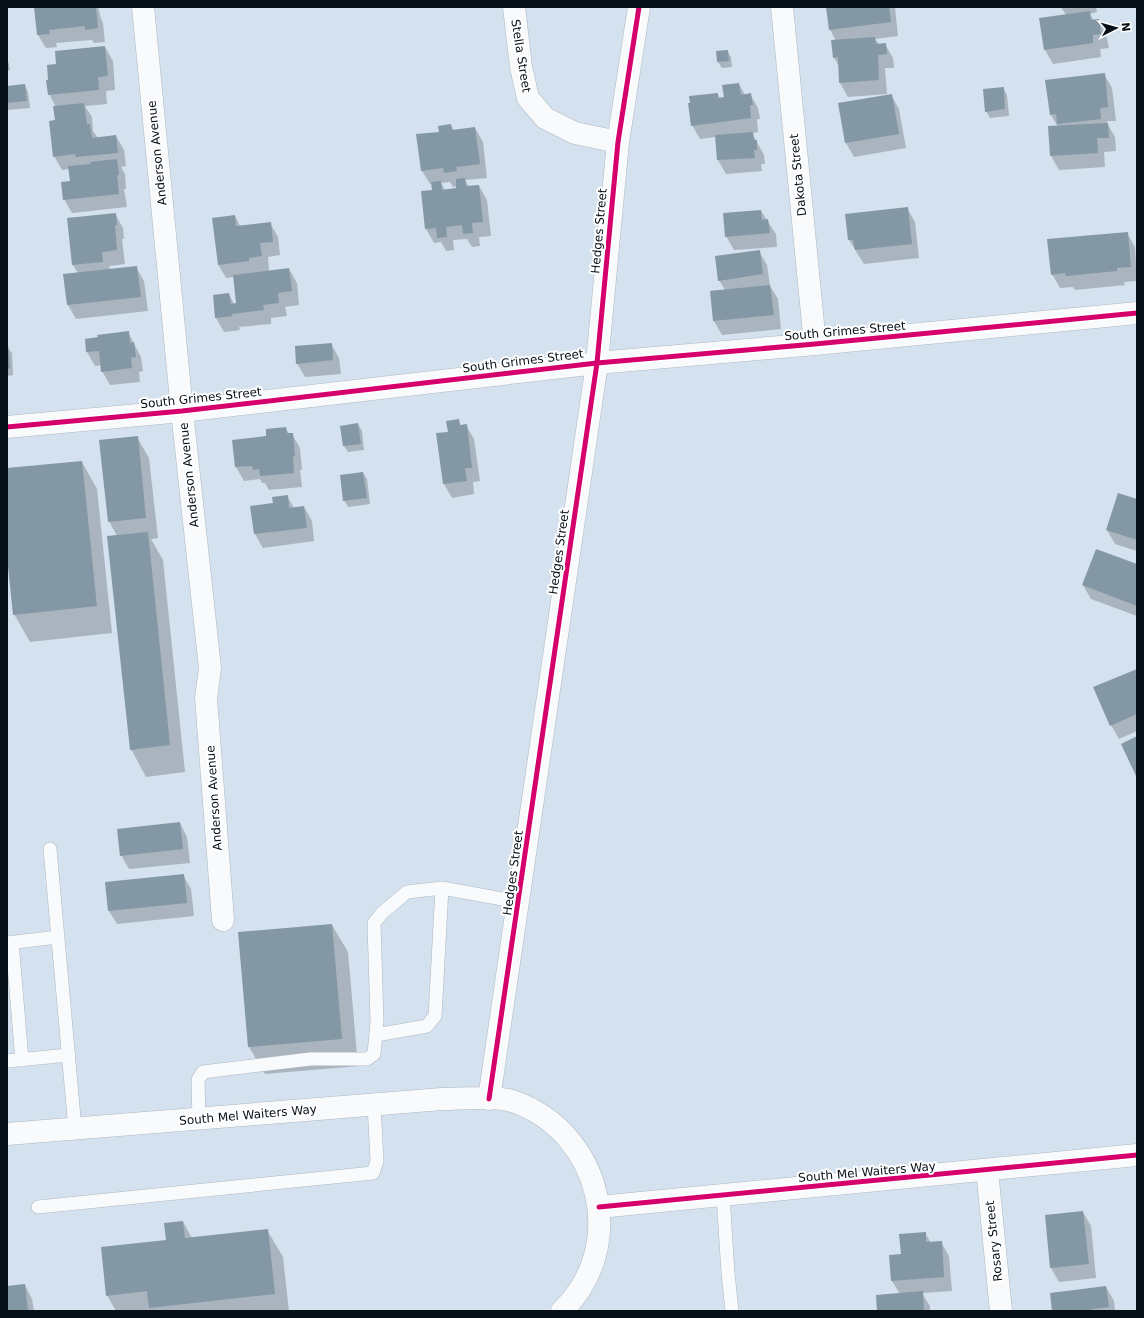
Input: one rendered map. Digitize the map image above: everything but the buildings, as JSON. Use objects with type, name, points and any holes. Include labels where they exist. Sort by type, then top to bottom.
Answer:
[{"type":"street","name":"Anderson Avenue","points":[[143,7],[182,411],[210,668],[206,698],[223,920]]},
{"type":"street","name":"Stella Street","points":[[514,7],[521,67],[528,98],[545,118],[575,133],[618,142]]},
{"type":"street","name":"Hedges Street","points":[[489,1098],[597,363],[618,142],[639,7]]},
{"type":"street","name":"Dakota Street","points":[[782,7],[815,344]]},
{"type":"street","name":"South Grimes Street","points":[[7,427],[182,411],[597,363],[1137,313]]},
{"type":"street","name":"South Mel Waiters Way","points":[[7,1134],[442,1099],[489,1098]]},
{"type":"street","points":[[489,1098],[513,1101],[538,1112],[561,1130],[579,1153],[590,1173],[596,1189],[599,1207],[600,1236],[594,1262],[581,1288],[562,1311]]},
{"type":"street","name":"South Mel Waiters Way","points":[[599,1207],[1137,1155]]},
{"type":"street","name":"Rosary Street","points":[[987,1170],[1001,1311]]},
{"type":"lane","points":[[50,849],[75,1129]]},
{"type":"lane","points":[[376,1035],[427,1026],[435,1016],[442,888]]},
{"type":"lane","points":[[199,1119],[198,1080],[203,1072],[310,1058],[367,1059],[374,1054],[377,1022],[374,924],[382,913],[407,892],[442,888],[518,902]]},
{"type":"lane","points":[[22,1060],[9,943],[58,937]]},
{"type":"lane","points":[[7,1061],[69,1055]]},
{"type":"lane","points":[[38,1207],[373,1174],[377,1161],[374,1105]]},
{"type":"lane","points":[[723,1195],[732,1311]]},
{"type":"cycle path","points":[[489,1099],[597,363],[618,142],[639,7]]},
{"type":"cycle path","points":[[7,427],[182,411],[597,363],[1137,313]]},
{"type":"cycle path","points":[[599,1207],[1137,1155]]}]
